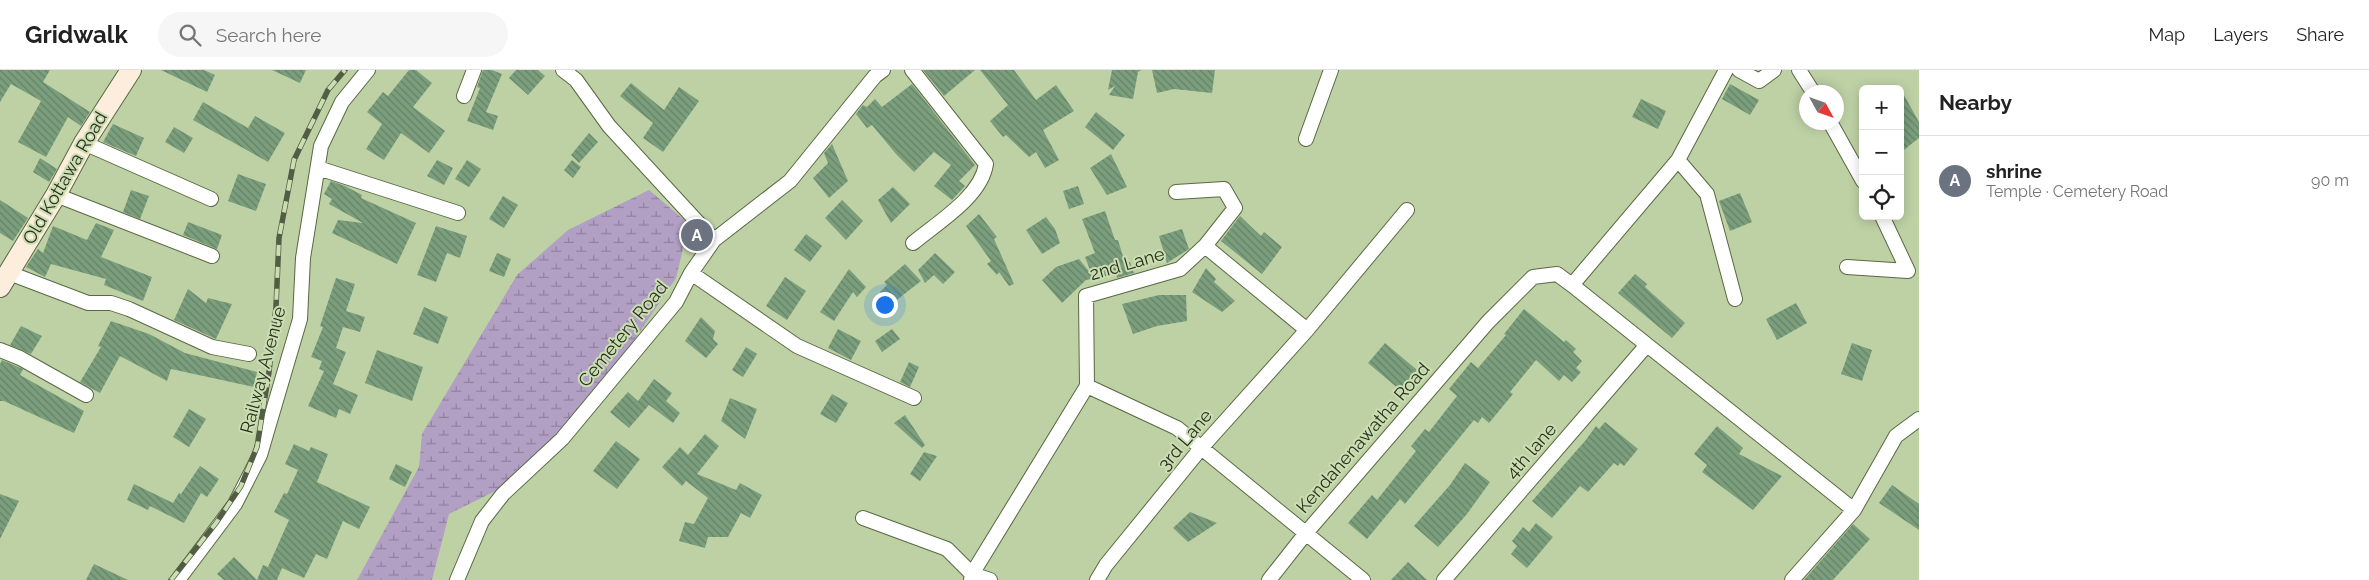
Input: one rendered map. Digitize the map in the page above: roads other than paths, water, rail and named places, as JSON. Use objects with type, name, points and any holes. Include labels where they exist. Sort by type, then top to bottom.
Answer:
[{"type":"street","name":"Old Kottawa Road","points":[[4,280],[56,195],[84,143],[131,70]]},
{"type":"street","name":"Railway Avenue","points":[[178,580],[235,504],[260,455],[300,320],[302,258],[321,146],[342,102],[368,70]]},
{"type":"street","points":[[464,96],[474,70]]},
{"type":"street","points":[[563,70],[576,80],[609,126],[714,240]]},
{"type":"street","name":"Cemetery Road","points":[[457,580],[482,521],[503,494],[562,439],[676,302],[691,273],[714,240],[790,181],[876,76],[883,70]]},
{"type":"street","points":[[912,70],[986,164],[985,174],[974,192],[913,243]]},
{"type":"street","points":[[1306,139],[1331,70]]},
{"type":"street","points":[[1572,286],[1678,160],[1726,70]]},
{"type":"street","points":[[1739,70],[1759,81],[1774,70]]},
{"type":"street","points":[[1799,70],[1809,85]]},
{"type":"street","points":[[1834,130],[1860,175]]},
{"type":"street","points":[[84,143],[211,198]]},
{"type":"street","points":[[1678,160],[1707,194],[1735,299]]},
{"type":"street","points":[[318,168],[458,213]]},
{"type":"street","points":[[1176,192],[1224,189],[1234,208],[1205,246],[1307,330]]},
{"type":"street","points":[[56,195],[212,256]]},
{"type":"street","name":"3rd Lane","points":[[1097,580],[1106,565],[1202,447],[1307,330],[1408,210]]},
{"type":"street","points":[[1847,267],[1908,271],[1884,220]]},
{"type":"street","name":"2nd Lane","points":[[1087,386],[1086,296],[1180,269],[1205,246]]},
{"type":"street","points":[[691,273],[797,346],[914,398]]},
{"type":"street","name":"Kendahenawatha Road","points":[[1269,580],[1306,534],[1488,322],[1533,276],[1556,274],[1854,510]]},
{"type":"street","points":[[4,280],[88,304],[111,303],[128,308],[212,347],[249,354]]},
{"type":"street","name":"4th lane","points":[[1444,580],[1646,346]]},
{"type":"street","points":[[0,350],[20,358],[86,395]]},
{"type":"street","points":[[972,577],[1087,386],[1177,428],[1363,580]]},
{"type":"street","points":[[1792,580],[1854,510],[1896,436],[1919,419]]},
{"type":"street","points":[[863,518],[947,549],[972,577],[990,580]]},
{"type":"railway","points":[[171,580],[216,523],[241,486],[257,447],[269,372],[276,307],[279,238],[294,160],[328,90],[345,70]]},
{"type":"place","name":"shrine","points":[[697,235]]}]
